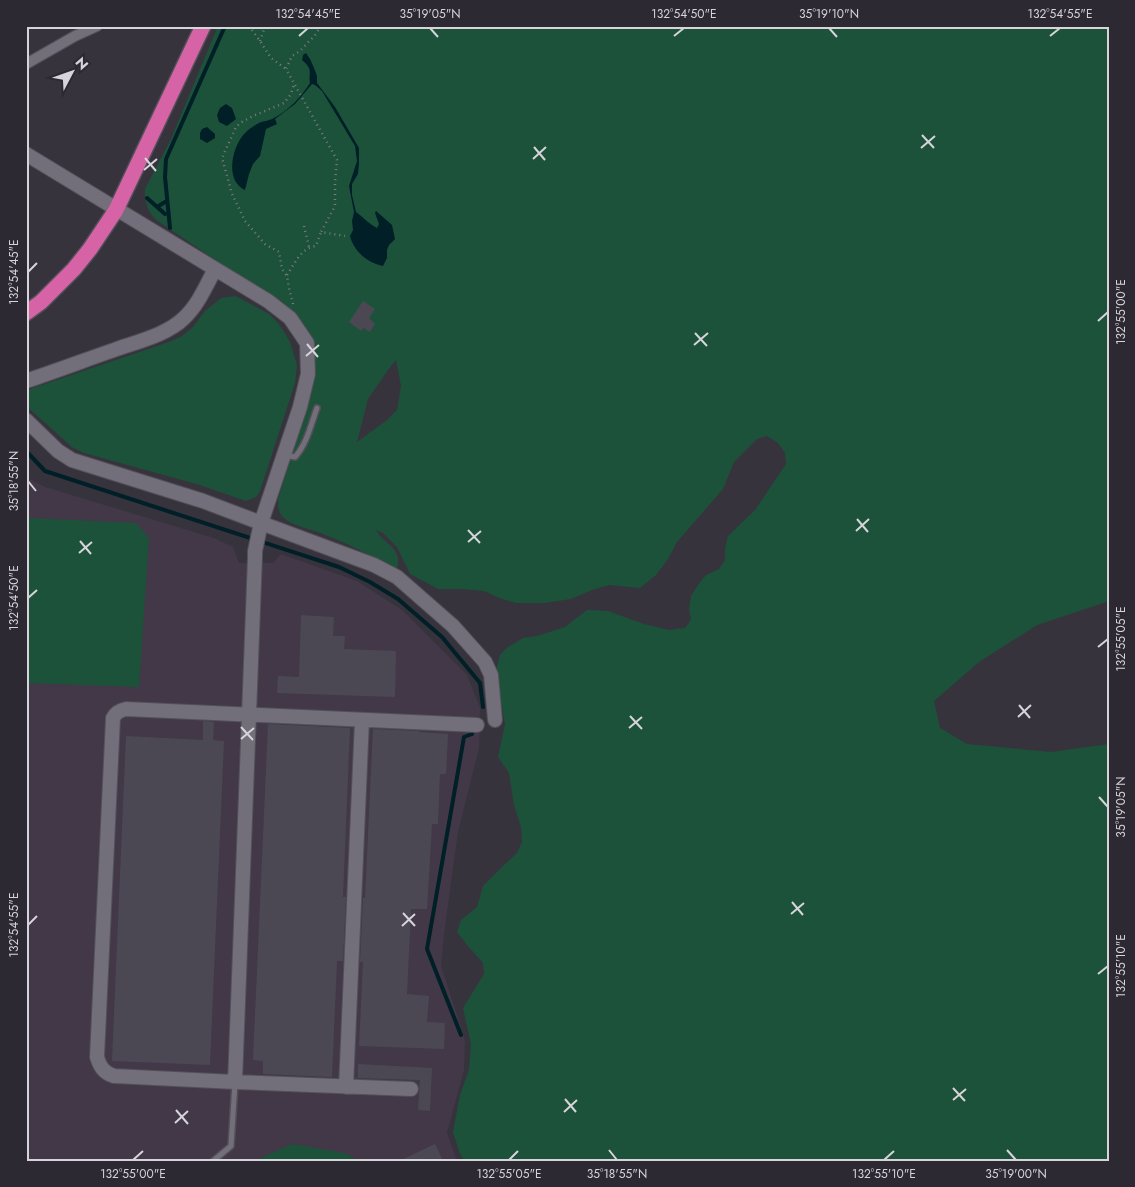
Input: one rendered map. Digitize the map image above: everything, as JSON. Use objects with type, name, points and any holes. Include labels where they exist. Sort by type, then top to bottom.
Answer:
[{"type":"highway","points":[[26,313],[42,302],[74,269],[116,210],[203,26]]},
{"type":"street","points":[[26,64],[75,36],[97,26]]},
{"type":"street","points":[[26,154],[268,301],[290,318],[307,343],[308,374],[300,407],[261,523],[255,551],[235,1082]]},
{"type":"street","points":[[26,381],[147,339],[172,327],[190,312],[215,269]]},
{"type":"street","points":[[26,420],[58,451],[72,460],[204,501],[374,565],[397,577],[454,626],[485,662],[491,675],[495,720]]},
{"type":"street","points":[[410,1089],[109,1075],[102,1069],[97,1057],[113,718],[117,713],[126,709],[478,725]]},
{"type":"street","points":[[346,1087],[362,720]]},
{"type":"lane","points":[[283,455],[295,457],[299,452],[308,435],[317,408]]},
{"type":"lane","points":[[213,1161],[231,1146],[235,1082]]},
{"type":"path","points":[[249,26],[271,58],[286,69],[338,160],[335,182],[335,206],[316,246],[309,247],[301,254],[287,276]]},
{"type":"path","points":[[260,41],[265,26]]},
{"type":"path","points":[[286,69],[292,56],[300,51],[322,26]]},
{"type":"path","points":[[294,84],[284,103],[253,116],[236,127],[222,158],[232,194],[245,221],[265,244],[279,252],[282,269],[287,276],[295,309]]},
{"type":"path","points":[[304,226],[309,247]]},
{"type":"path","points":[[321,232],[345,236]]},
{"type":"shaded area","points":[[26,477],[45,487],[214,538],[233,547],[239,563],[273,563],[281,554],[357,581],[402,610],[467,675],[480,707],[479,748],[458,832],[441,966],[465,1040],[464,1070],[447,1133],[457,1161],[26,1161]]},
{"type":"green space","points":[[218,26],[1109,26],[1109,601],[1037,625],[979,662],[934,701],[940,728],[967,744],[1051,752],[1109,744],[1109,1161],[464,1161],[453,1132],[460,1095],[469,1070],[471,1044],[463,1008],[484,974],[483,963],[457,932],[461,920],[477,907],[483,886],[517,853],[522,842],[521,827],[514,805],[509,773],[498,757],[505,724],[498,685],[497,667],[500,655],[508,647],[523,638],[537,636],[565,627],[587,610],[608,611],[644,624],[669,630],[685,628],[691,620],[689,609],[691,596],[706,575],[719,569],[725,560],[728,536],[755,510],[786,464],[785,453],[778,443],[767,436],[757,439],[734,462],[723,489],[677,542],[668,559],[656,575],[640,588],[609,585],[571,599],[545,603],[516,603],[484,591],[438,589],[410,574],[397,547],[383,533],[376,530],[395,551],[398,562],[397,569],[342,542],[291,523],[280,513],[278,499],[312,391],[314,370],[310,338],[302,322],[284,303],[155,219],[149,211],[145,199],[145,189],[171,139]],"holes":[[[396,360],[401,386],[397,410],[387,420],[357,442],[368,399]]]},
{"type":"green space","points":[[236,296],[269,314],[277,322],[290,342],[297,365],[295,383],[260,491],[256,497],[246,501],[200,485],[84,453],[72,447],[26,406],[26,391],[169,342],[182,336],[192,328],[205,311],[221,298]]},
{"type":"green space","points":[[26,518],[136,523],[149,538],[139,687],[26,683]]},
{"type":"green space","points":[[292,1144],[345,1153],[359,1161],[254,1161]]},
{"type":"water","points":[[306,53],[317,76],[317,83],[335,107],[359,148],[358,174],[352,184],[352,195],[356,212],[377,228],[379,224],[376,211],[392,225],[395,239],[389,245],[387,258],[383,266],[362,256],[352,242],[350,236],[353,230],[354,212],[349,186],[357,161],[355,146],[322,91],[315,85],[312,84],[295,104],[275,119],[277,124],[266,129],[260,156],[253,164],[245,190],[234,179],[232,162],[241,138],[256,125],[284,112],[310,83],[309,69],[302,60],[303,55]]},
{"type":"water","points":[[226,104],[232,108],[236,119],[227,126],[219,122],[217,115],[220,108]]},
{"type":"water","points":[[207,127],[215,134],[215,138],[207,143],[200,139],[200,133],[202,129]]},
{"type":"building","points":[[363,301],[375,309],[369,318],[375,324],[370,332],[363,328],[361,331],[349,322]]},
{"type":"building","points":[[301,615],[334,617],[333,636],[345,636],[344,649],[396,651],[395,697],[277,693],[278,676],[299,677]]},
{"type":"building","points":[[203,721],[214,722],[213,740],[224,741],[210,1065],[112,1061],[126,736],[203,740]]},
{"type":"building","points":[[268,724],[350,728],[343,897],[346,897],[343,961],[337,961],[332,1077],[263,1074],[263,1061],[253,1060]]},
{"type":"building","points":[[373,729],[448,734],[446,774],[440,774],[438,824],[432,824],[427,909],[411,909],[407,994],[429,996],[427,1022],[445,1023],[444,1049],[359,1046],[363,962],[360,962]]},
{"type":"building","points":[[358,1064],[432,1068],[430,1111],[418,1110],[420,1080],[358,1078]]},
{"type":"building","points":[[435,1144],[443,1161],[399,1161]]},
{"type":"waterway","points":[[170,228],[165,177],[166,159],[225,26]]},
{"type":"waterway","points":[[147,198],[165,214]]},
{"type":"waterway","points":[[157,207],[165,202]]},
{"type":"waterway","points":[[26,451],[45,471],[339,567],[370,582],[398,599],[442,637],[480,683],[483,707]]},
{"type":"waterway","points":[[461,1035],[427,949],[464,737],[472,734]]}]
